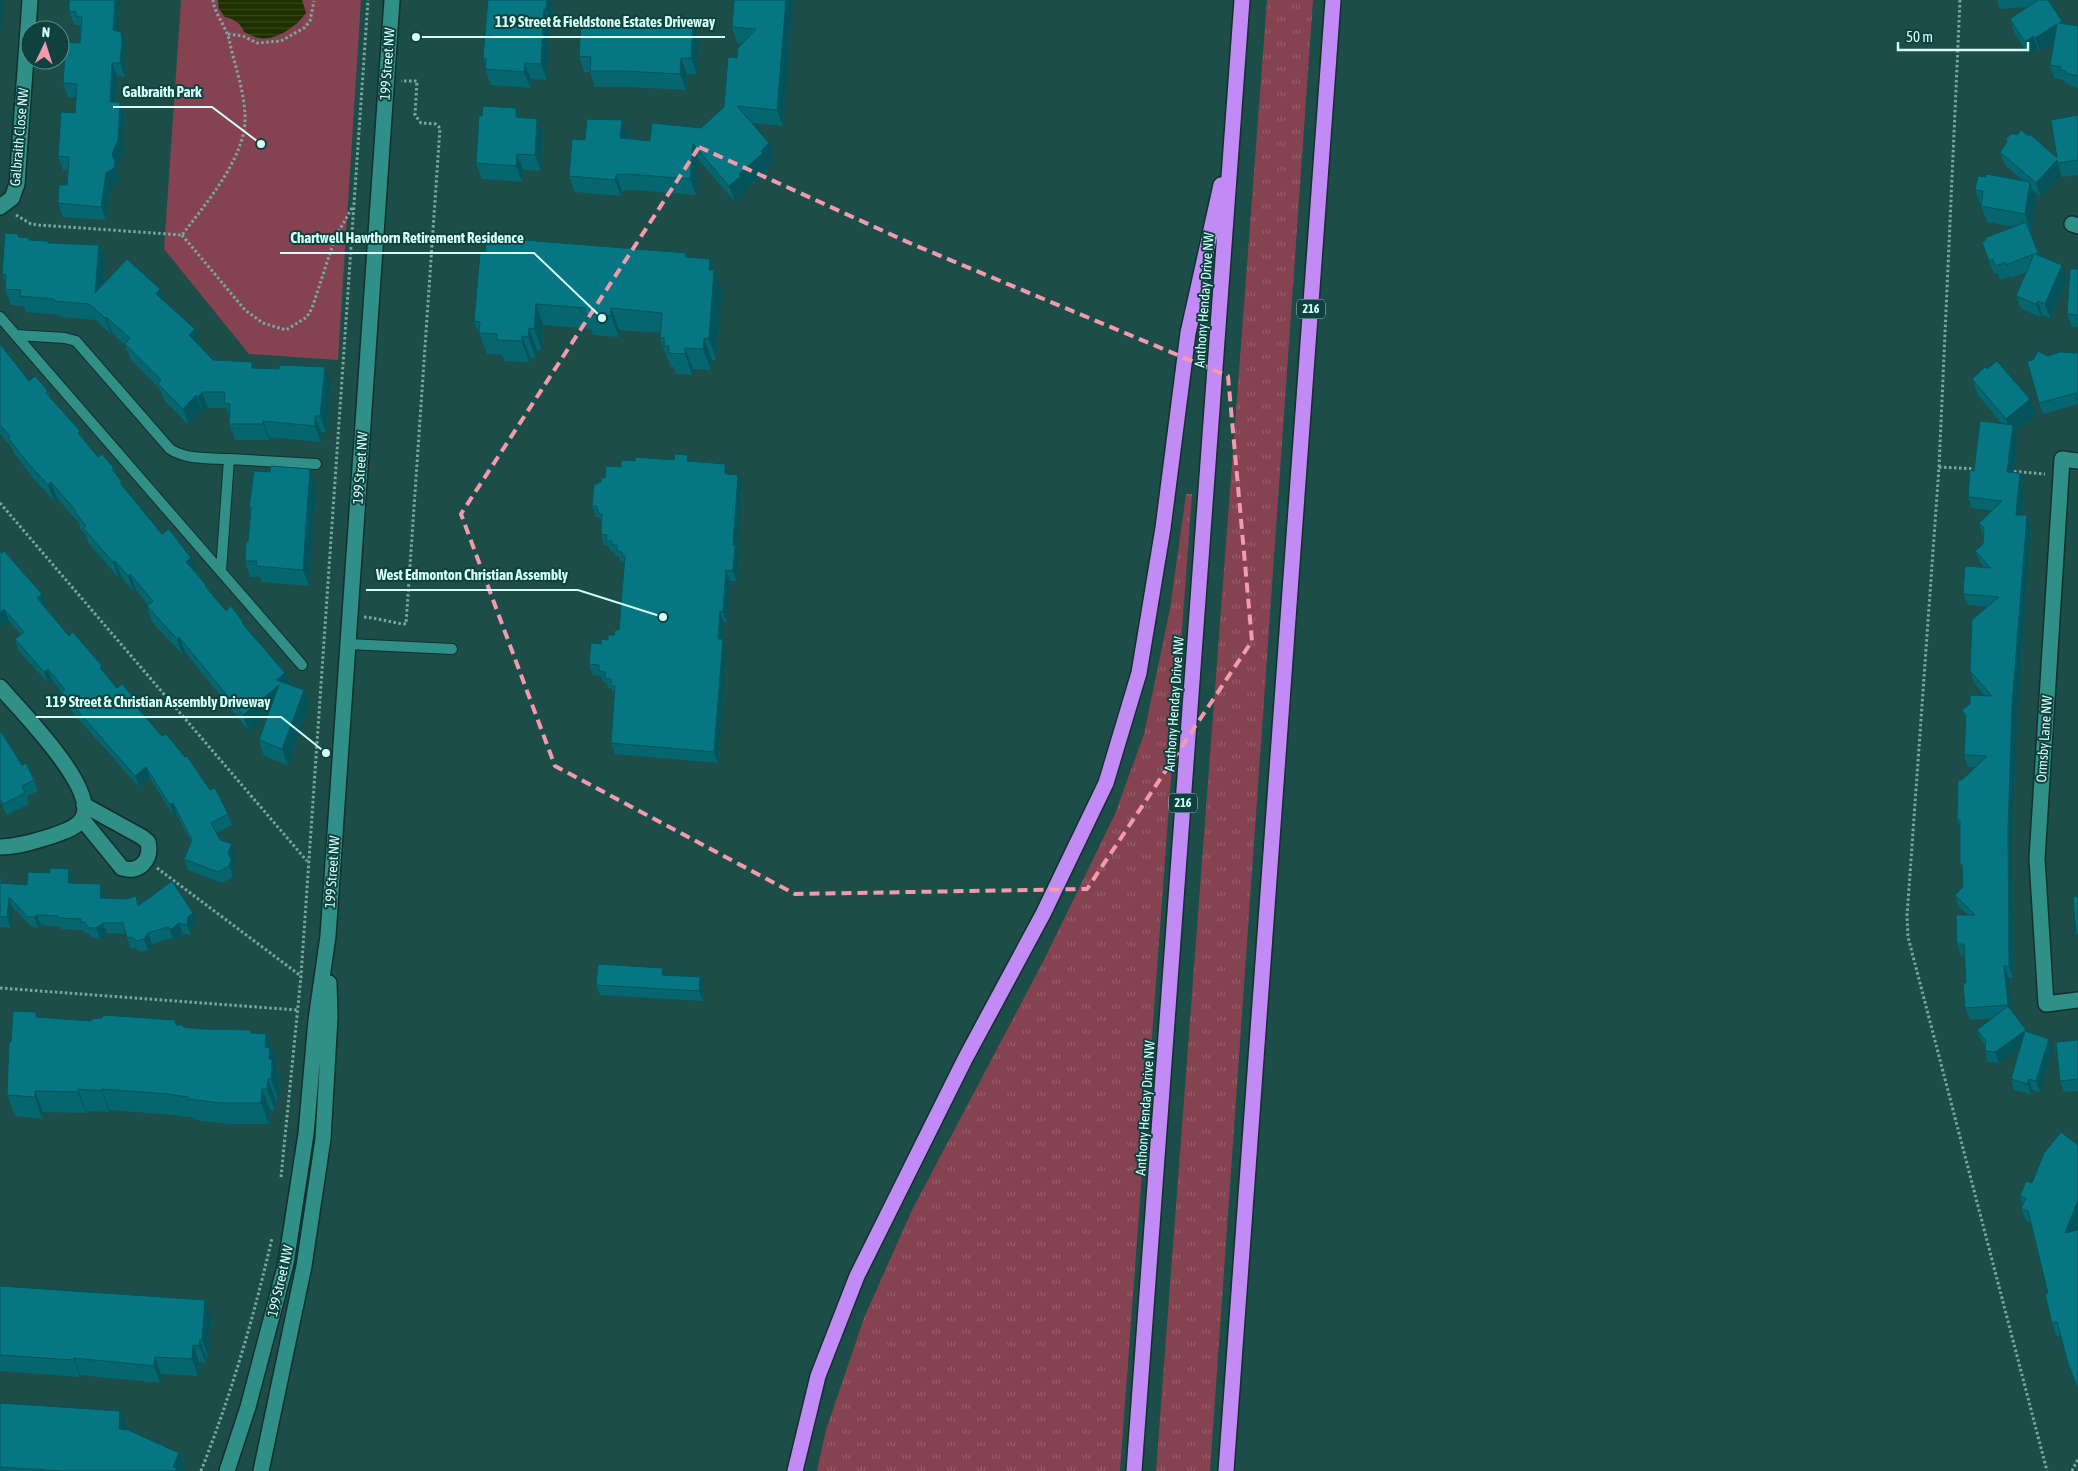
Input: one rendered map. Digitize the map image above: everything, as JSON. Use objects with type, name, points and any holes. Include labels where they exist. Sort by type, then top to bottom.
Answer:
[{"type":"highway","name":"Anthony Henday Drive NW","points":[[1134,1471],[1242,0]]},
{"type":"highway","name":"216","points":[[1226,1471],[1333,0]]},
{"type":"highway","points":[[795,1471],[818,1376],[857,1276],[965,1059],[1043,914],[1109,774],[1139,673],[1163,528],[1188,333],[1232,135]]},
{"type":"main road","name":"Galbraith Close NW","points":[[2,206],[12,198],[17,184],[30,0]]},
{"type":"main road","name":"199 Street NW","points":[[227,1471],[248,1407],[286,1263],[306,1134],[316,1020],[328,936],[392,0]]},
{"type":"main road","points":[[2061,475],[2062,460],[2078,460]]},
{"type":"main road","name":"Ormsby Lane NW","points":[[2061,475],[2037,859],[2046,1004],[2078,1000]]},
{"type":"main road","points":[[0,687],[69,769],[82,794],[83,812],[75,827],[26,844],[0,847]]},
{"type":"main road","points":[[83,812],[142,837],[148,842],[149,847],[146,860],[142,866],[134,870],[122,868],[83,812]]},
{"type":"main road","name":"199 Street NW","points":[[261,1471],[304,1266],[323,1139],[330,1018],[328,936]]},
{"type":"lane","points":[[0,317],[302,665]]},
{"type":"lane","points":[[16,335],[65,338],[76,341],[170,449],[178,455],[316,464]]},
{"type":"lane","points":[[221,571],[229,459]]},
{"type":"lane","points":[[348,644],[452,649]]},
{"type":"path","points":[[182,235],[226,174],[243,135],[246,120],[228,34],[214,9],[213,0]]},
{"type":"path","points":[[281,1182],[301,976],[368,0]]},
{"type":"path","points":[[1960,0],[1939,467],[1907,916],[1908,937],[2047,1471]]},
{"type":"path","points":[[228,34],[244,36],[257,43],[281,41],[304,28],[310,21],[314,1]]},
{"type":"path","points":[[326,614],[350,615],[406,624],[440,128],[436,124],[421,123],[415,115]]},
{"type":"path","points":[[2,206],[22,220],[40,225],[182,235],[245,310],[263,323],[286,330],[307,317],[312,308],[335,238],[354,204]]},
{"type":"path","points":[[1939,467],[1986,470]]},
{"type":"path","points":[[2004,471],[2061,475]]},
{"type":"path","points":[[0,503],[308,862]]},
{"type":"path","points":[[146,860],[301,976]]},
{"type":"path","points":[[0,988],[297,1010]]},
{"type":"path","points":[[201,1471],[223,1416],[258,1296],[272,1237]]},
{"type":"path","points":[[2072,1471],[2077,1461]]},
{"type":"highlighted area","points":[[699,147],[912,244],[1228,376],[1252,641],[1087,889],[795,894],[555,766],[461,514]]},
{"type":"green space","points":[[181,0],[218,0],[219,9],[242,26],[271,38],[297,24],[306,13],[302,0],[361,0],[338,360],[249,354],[164,249]]},
{"type":"green space","points":[[1267,0],[1313,0],[1210,1471],[1156,1471]]},
{"type":"green space","points":[[1186,494],[1192,494],[1120,1471],[817,1471],[826,1430],[864,1318],[912,1210],[1044,960],[1115,814],[1144,734],[1170,609]]},
{"type":"shaded area","points":[[218,0],[302,0],[306,13],[286,32],[273,37],[259,38],[244,32],[237,22],[225,17],[219,9]]},
{"type":"building","points":[[69,0],[115,0],[113,30],[121,32],[120,63],[112,63],[110,102],[120,102],[118,140],[112,154],[115,162],[114,168],[106,173],[101,207],[58,203],[59,185],[67,185],[69,157],[58,156],[61,112],[75,113],[77,84],[63,83],[64,70],[70,70],[70,42],[80,43],[82,17],[76,16],[76,12],[69,11]]},
{"type":"building","points":[[488,0],[547,0],[546,10],[544,9],[541,64],[525,63],[524,72],[485,69],[486,59],[483,58]]},
{"type":"building","points":[[734,0],[786,0],[777,110],[737,106],[769,143],[761,151],[763,153],[739,174],[741,176],[729,186],[693,144],[690,179],[627,174],[616,175],[615,180],[569,176],[572,139],[585,140],[587,119],[622,120],[620,138],[650,141],[652,123],[701,128],[724,107],[728,57],[737,58],[738,48],[756,29],[732,27]]},
{"type":"building","points":[[2038,0],[2048,0],[2062,21],[2059,23],[2078,26],[2078,76],[2066,73],[2066,71],[2061,70],[2061,67],[2050,65],[2057,24],[2025,42],[2010,19]]},
{"type":"building","points":[[640,19],[693,25],[691,58],[681,58],[680,74],[590,71],[591,57],[579,56],[581,23],[616,26],[617,23],[640,24]]},
{"type":"building","points":[[483,106],[516,108],[516,117],[537,119],[535,155],[517,154],[516,166],[476,163],[479,116],[482,116]]},
{"type":"building","points":[[2078,115],[2078,160],[2058,163],[2057,160],[2036,183],[2000,152],[2007,142],[2006,139],[2011,134],[2018,134],[2021,130],[2029,136],[2030,134],[2057,158],[2051,120]]},
{"type":"building","points":[[1986,174],[2030,182],[2025,214],[1981,206],[1983,191],[1975,190],[1978,176],[1986,177]]},
{"type":"building","points":[[2026,222],[2038,252],[2035,254],[2062,265],[2045,304],[2038,301],[2036,304],[2016,296],[2034,254],[2006,265],[2006,262],[1995,266],[1993,259],[1989,261],[1982,242],[1986,240],[1985,238]]},
{"type":"building","points":[[5,233],[18,234],[18,237],[29,238],[29,240],[48,241],[48,243],[99,245],[95,293],[127,259],[160,289],[156,294],[195,329],[189,335],[213,360],[252,362],[252,368],[279,369],[279,365],[325,367],[320,416],[315,416],[315,426],[263,421],[263,424],[229,424],[230,404],[224,403],[225,392],[202,392],[198,397],[196,395],[183,409],[158,384],[161,380],[125,344],[130,338],[89,304],[20,296],[21,290],[5,289],[6,275],[2,274]]},
{"type":"building","points":[[511,239],[686,253],[685,257],[710,259],[709,270],[714,270],[709,339],[704,338],[703,349],[685,348],[685,354],[668,353],[669,346],[664,346],[664,338],[660,337],[662,313],[611,308],[611,316],[585,314],[586,308],[536,304],[534,329],[529,328],[528,337],[522,336],[522,341],[497,340],[497,334],[479,333],[480,322],[474,321],[480,253],[485,253],[486,242],[511,244]]},
{"type":"building","points":[[2070,269],[2078,269],[2078,315],[2067,314]]},
{"type":"building","points":[[0,344],[29,381],[35,376],[48,391],[46,393],[80,431],[78,433],[98,457],[102,454],[114,468],[112,469],[122,482],[120,483],[162,534],[169,529],[191,558],[186,562],[205,586],[226,611],[231,606],[242,623],[285,673],[276,680],[304,690],[282,749],[259,740],[279,685],[243,715],[179,637],[177,639],[147,606],[153,601],[130,574],[128,576],[115,561],[113,562],[83,528],[86,526],[76,511],[51,482],[48,485],[8,438],[10,436],[0,425]]},
{"type":"building","points":[[2038,351],[2047,356],[2060,352],[2078,353],[2078,399],[2076,399],[2076,393],[2039,403],[2027,361],[2033,360]]},
{"type":"building","points":[[1997,361],[2030,399],[2006,419],[1972,379],[1985,367],[1987,369]]},
{"type":"building","points":[[1980,421],[2013,425],[2007,472],[2020,473],[2016,515],[2027,515],[2012,705],[2008,831],[2009,966],[2004,966],[2008,1005],[1965,1008],[1963,983],[1966,983],[1964,944],[1957,944],[1956,915],[1975,915],[1955,895],[1963,887],[1962,865],[1960,863],[1960,820],[1957,820],[1958,780],[1962,780],[1987,756],[1964,755],[1966,715],[1962,710],[1970,704],[1970,695],[1992,696],[1970,671],[1972,620],[1999,597],[1963,594],[1965,566],[1991,568],[1975,551],[1983,544],[1984,528],[1979,523],[2002,501],[1968,497],[1970,470],[1974,471]]},
{"type":"building","points":[[675,454],[688,455],[687,461],[725,464],[725,474],[738,475],[733,571],[726,570],[723,612],[720,611],[718,639],[723,639],[714,752],[611,743],[615,686],[611,686],[611,679],[605,678],[605,672],[599,671],[599,665],[589,664],[591,643],[601,644],[601,639],[608,640],[608,635],[614,635],[615,630],[619,630],[625,556],[622,556],[622,552],[617,551],[617,545],[612,545],[612,541],[606,541],[607,535],[601,534],[602,514],[599,514],[596,506],[592,506],[594,484],[601,482],[601,478],[605,478],[606,466],[621,467],[621,460],[635,461],[635,457],[674,460]]},
{"type":"building","points":[[271,466],[310,469],[303,570],[256,566],[257,561],[245,561],[254,471],[270,472]]},
{"type":"building","points":[[0,550],[2,553],[4,551],[42,594],[37,598],[69,636],[73,632],[102,666],[100,668],[117,688],[122,684],[139,704],[136,706],[160,734],[163,736],[166,734],[185,757],[187,756],[210,790],[215,788],[228,814],[211,823],[220,840],[232,844],[228,853],[231,859],[229,866],[218,872],[184,859],[192,840],[173,803],[170,805],[146,767],[135,776],[62,693],[65,690],[48,669],[44,672],[15,639],[24,632],[4,609],[0,613]]},
{"type":"building","points":[[0,730],[22,765],[26,763],[34,780],[22,786],[25,793],[3,804],[0,799]]},
{"type":"building","points":[[50,868],[69,869],[68,883],[101,884],[100,898],[126,899],[136,896],[138,906],[172,881],[193,913],[188,917],[187,925],[179,923],[170,930],[168,927],[148,933],[144,939],[137,941],[131,937],[127,938],[123,923],[103,923],[96,928],[89,928],[84,922],[80,922],[81,919],[37,915],[28,917],[9,897],[7,917],[0,917],[0,883],[27,885],[28,872],[50,873]]},
{"type":"building","points":[[2078,896],[2078,935],[2076,935],[2073,897]]},
{"type":"building","points":[[598,964],[663,968],[662,975],[700,977],[699,991],[596,985]]},
{"type":"building","points":[[2008,1006],[2026,1030],[1995,1052],[1985,1051],[1986,1041],[1977,1030]]},
{"type":"building","points":[[13,1011],[36,1012],[36,1017],[91,1021],[91,1019],[102,1018],[103,1015],[175,1020],[176,1025],[200,1029],[251,1030],[251,1033],[266,1034],[265,1047],[270,1048],[269,1059],[272,1059],[271,1079],[268,1079],[267,1089],[262,1089],[261,1103],[221,1103],[167,1094],[102,1089],[102,1091],[78,1089],[78,1092],[35,1091],[35,1097],[7,1095],[9,1042],[11,1042]]},
{"type":"building","points":[[2025,1031],[2049,1039],[2036,1081],[2029,1079],[2027,1084],[2011,1079]]},
{"type":"building","points":[[2078,1040],[2078,1079],[2060,1081],[2056,1042]]},
{"type":"building","points":[[2061,1132],[2078,1145],[2078,1200],[2065,1233],[2078,1230],[2078,1389],[2068,1363],[2057,1322],[2052,1323],[2045,1294],[2048,1293],[2028,1211],[2021,1209],[2026,1198],[2020,1196],[2026,1181],[2032,1183],[2044,1153]]},
{"type":"building","points":[[0,1286],[205,1300],[202,1340],[200,1340],[199,1346],[193,1345],[192,1359],[155,1357],[154,1366],[74,1358],[74,1360],[0,1355]]},
{"type":"building","points":[[0,1403],[120,1411],[119,1429],[128,1430],[179,1453],[173,1467],[177,1468],[175,1471],[61,1471],[0,1467]]},
{"type":"place","name":"119 Street & Fieldstone Estates Driveway","points":[[416,37]]},
{"type":"place","name":"Galbraith Park","points":[[261,144]]},
{"type":"place","name":"Chartwell Hawthorn Retirement Residence","points":[[602,318]]},
{"type":"place","name":"West Edmonton Christian Assembly","points":[[663,617]]},
{"type":"place","name":"119 Street & Christian Assembly Driveway","points":[[326,753]]}]
